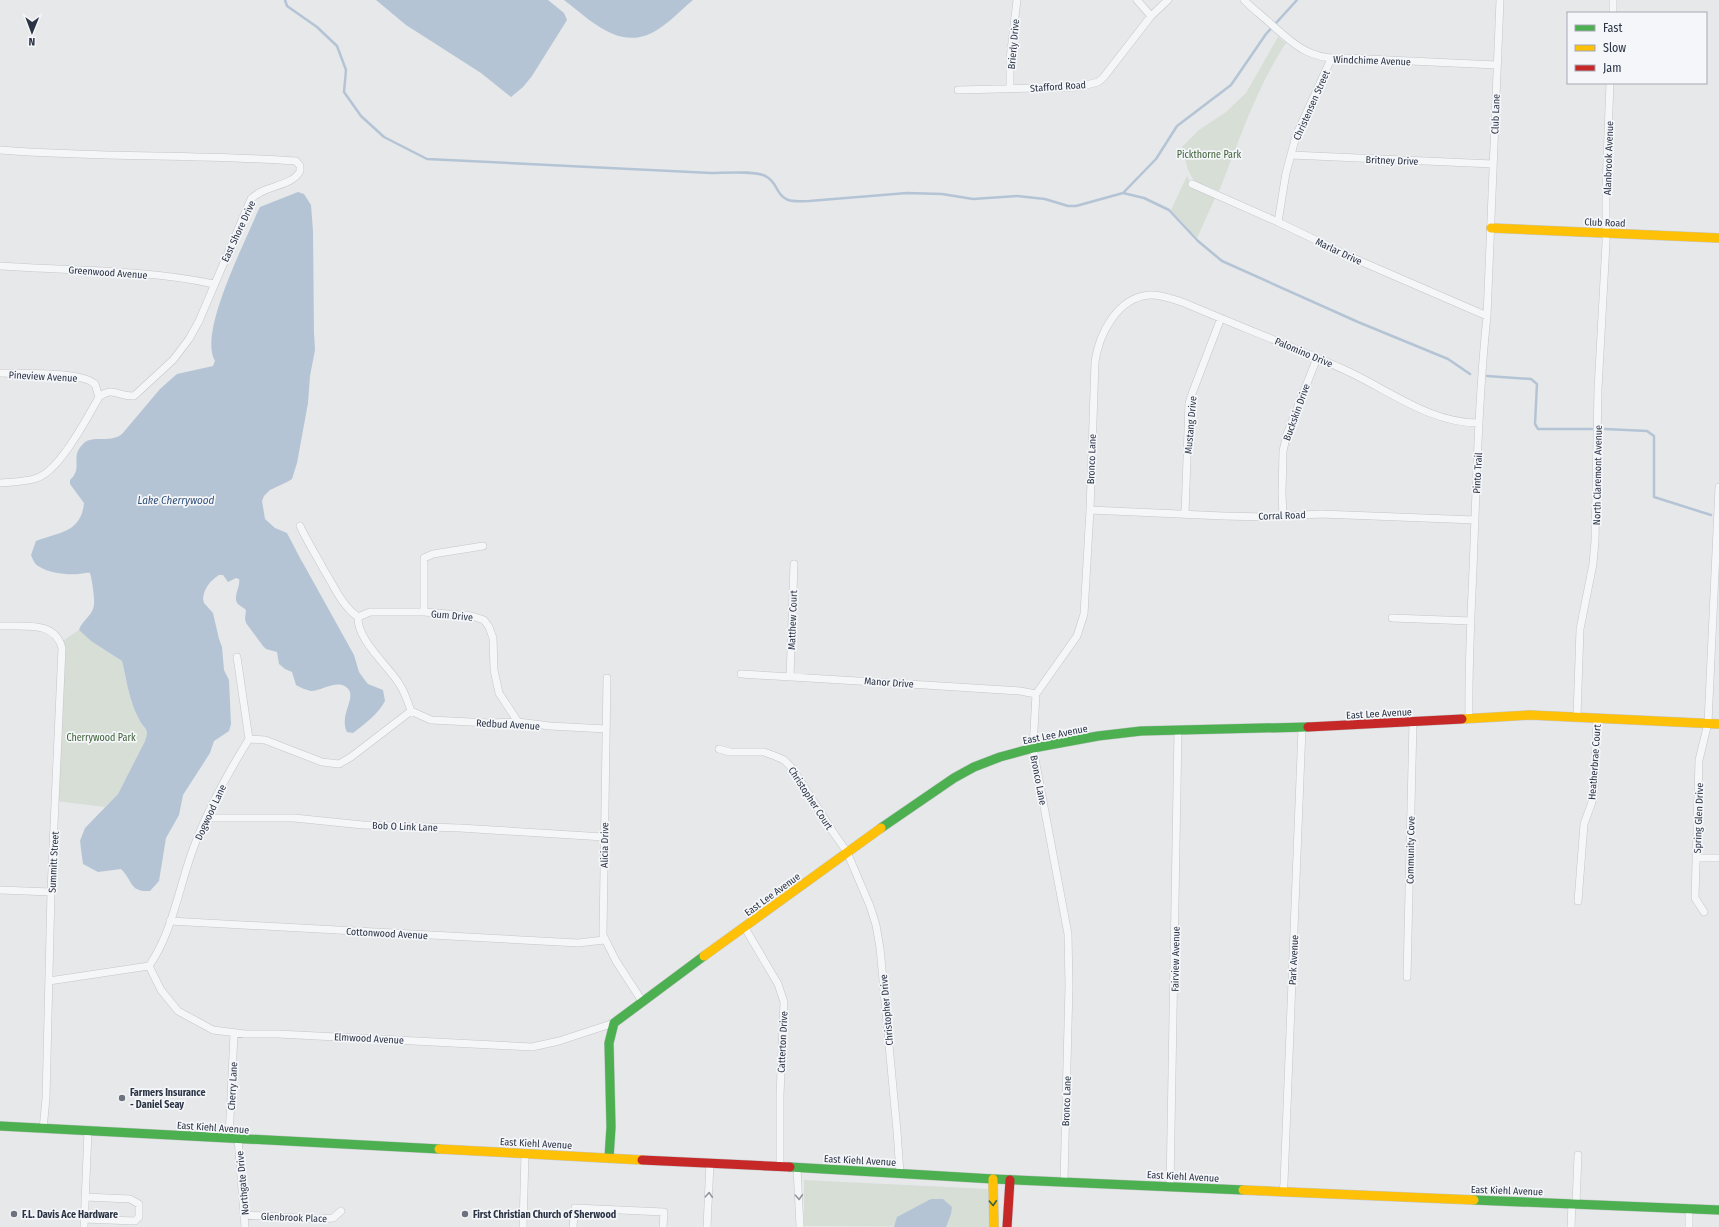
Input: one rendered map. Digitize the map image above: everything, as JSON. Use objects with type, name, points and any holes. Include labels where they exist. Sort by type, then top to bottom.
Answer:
[{"type":"main road","name":"Club Road","points":[[1491,228],[1719,238]]},
{"type":"main road","name":"East Lee Avenue","points":[[614,1023],[847,852],[954,778],[974,767],[1000,757],[1033,748],[1118,733],[1302,728],[1530,715],[1719,724]]},
{"type":"main road","points":[[609,1158],[611,1127],[608,1043],[614,1023]]},
{"type":"main road","name":"East Kiehl Avenue","points":[[0,1126],[1010,1180],[1064,1181],[1170,1187],[1719,1210]]},
{"type":"main road","points":[[993,1179],[994,1227]]},
{"type":"main road","points":[[1007,1227],[1010,1180]]},
{"type":"street","name":"Brierly Drive","points":[[1010,88],[1010,59],[1017,0]]},
{"type":"street","points":[[1138,0],[1151,16]]},
{"type":"street","name":"Stafford Road","points":[[958,90],[1079,87],[1098,82],[1103,78],[1151,16],[1168,0]]},
{"type":"street","name":"Windchime Avenue","points":[[1244,0],[1299,48],[1312,55],[1331,59],[1346,58],[1496,65]]},
{"type":"street","name":"Club Lane","points":[[1491,228],[1496,65],[1500,0]]},
{"type":"street","points":[[1613,0],[1613,12]]},
{"type":"street","name":"Christensen Street","points":[[1278,222],[1296,136],[1331,59]]},
{"type":"street","name":"Alanbrook Avenue","points":[[1607,233],[1606,186],[1610,84]]},
{"type":"street","name":"East Shore Drive","points":[[0,150],[91,155],[243,157],[296,161],[300,166],[298,175],[293,179],[263,190],[256,194],[252,199],[199,321],[189,339],[166,367],[134,396],[125,396],[105,392],[99,397]]},
{"type":"street","name":"Britney Drive","points":[[1291,155],[1493,164]]},
{"type":"street","name":"Marlar Drive","points":[[1192,184],[1278,222],[1352,258],[1487,316]]},
{"type":"street","name":"Pinto Trail","points":[[1469,718],[1471,621],[1479,423],[1487,316],[1491,228]]},
{"type":"street","name":"North Claremont Avenue","points":[[1577,717],[1580,629],[1593,564],[1595,541],[1598,389],[1607,233]]},
{"type":"street","name":"Greenwood Avenue","points":[[0,266],[114,271],[188,278],[214,284]]},
{"type":"street","name":"Palomino Drive","points":[[1126,304],[1138,298],[1149,295],[1155,295],[1182,302],[1347,371],[1405,402],[1431,413],[1463,423],[1479,423]]},
{"type":"street","name":"Bronco Lane","points":[[1064,1181],[1069,986],[1068,934],[1033,748],[1036,694],[1071,645],[1081,627],[1086,606],[1096,355],[1105,329],[1121,308],[1126,304]]},
{"type":"street","name":"Mustang Drive","points":[[1185,514],[1189,403],[1221,318]]},
{"type":"street","name":"Buckskin Drive","points":[[1283,516],[1283,451],[1287,434],[1317,358]]},
{"type":"street","name":"Pineview Avenue","points":[[0,373],[63,375],[85,378],[95,384],[99,397]]},
{"type":"street","points":[[0,483],[37,478],[48,471],[57,462],[99,397]]},
{"type":"street","name":"Spring Glen Drive","points":[[1704,912],[1695,898],[1699,760],[1708,723],[1719,487]]},
{"type":"street","name":"Corral Road","points":[[1090,510],[1283,516],[1321,514],[1475,520]]},
{"type":"street","points":[[237,657],[249,739],[264,740],[322,762],[339,764],[351,757],[411,711],[400,685],[368,644],[359,626],[358,617],[351,612],[338,595],[300,526]]},
{"type":"street","points":[[424,612],[424,558],[433,554],[483,546]]},
{"type":"street","name":"Matthew Court","points":[[790,676],[794,564]]},
{"type":"street","name":"Gum Drive","points":[[358,617],[370,612],[424,612],[472,616],[484,620],[489,627],[493,638],[494,670],[499,693],[518,722]]},
{"type":"street","points":[[1392,618],[1471,621]]},
{"type":"street","name":"Summitt Street","points":[[0,626],[42,627],[50,630],[57,636],[62,648],[51,892],[46,1099],[43,1129]]},
{"type":"street","name":"Manor Drive","points":[[741,674],[1020,691],[1036,694]]},
{"type":"street","name":"Alicia Drive","points":[[607,678],[602,925],[604,940],[616,962],[642,1001]]},
{"type":"street","name":"Redbud Avenue","points":[[411,711],[431,720],[490,723],[518,722],[550,726],[606,728]]},
{"type":"street","name":"Heatherbrae Court","points":[[1578,901],[1584,824],[1592,802],[1594,790],[1597,718]]},
{"type":"street","name":"Community Cove","points":[[1407,977],[1413,722]]},
{"type":"street","name":"Park Avenue","points":[[1283,1192],[1302,728]]},
{"type":"street","name":"Fairview Avenue","points":[[1170,1187],[1178,731]]},
{"type":"street","name":"Dogwood Lane","points":[[149,966],[162,944],[194,845],[229,772],[249,739]]},
{"type":"street","name":"Christopher Court","points":[[720,749],[730,752],[764,752],[775,756],[788,764],[832,832],[847,852]]},
{"type":"street","name":"Bob O Link Lane","points":[[206,818],[294,818],[363,825],[467,828],[570,836],[604,837]]},
{"type":"street","name":"Christopher Drive","points":[[847,852],[870,906],[876,925],[880,948],[900,1173]]},
{"type":"street","points":[[1696,858],[1719,858]]},
{"type":"street","points":[[0,890],[51,892]]},
{"type":"street","name":"Cottonwood Avenue","points":[[170,921],[572,942],[604,940]]},
{"type":"street","name":"Catterton Drive","points":[[745,928],[778,984],[784,1002],[780,1095],[780,1167]]},
{"type":"street","points":[[49,981],[149,966]]},
{"type":"street","name":"Elmwood Avenue","points":[[149,966],[161,990],[178,1011],[213,1030],[234,1034],[278,1034],[532,1046],[559,1041],[614,1023]]},
{"type":"street","name":"Cherry Lane","points":[[234,1034],[234,1139]]},
{"type":"street","points":[[84,1227],[88,1131]]},
{"type":"street","name":"Northgate Drive","points":[[234,1139],[245,1227]]},
{"type":"street","points":[[523,1227],[525,1154]]},
{"type":"street","points":[[1571,1227],[1578,1156]]},
{"type":"street","points":[[707,1227],[710,1163]]},
{"type":"street","points":[[797,1168],[800,1227]]},
{"type":"street","points":[[84,1219],[135,1221],[139,1217],[140,1210],[139,1204],[130,1199],[85,1198]]},
{"type":"street","points":[[573,1227],[575,1208],[664,1212],[663,1227]]},
{"type":"street","points":[[1689,1208],[1689,1227]]},
{"type":"street","name":"Glenbrook Place","points":[[244,1215],[318,1219],[333,1218],[341,1211]]},
{"type":"green space","name":"Pickthorne Park","points":[[1278,37],[1286,43],[1275,60],[1257,96],[1219,191],[1194,181],[1188,170],[1182,147],[1199,130],[1226,112],[1246,93]]},
{"type":"green space","points":[[1187,176],[1192,186],[1216,196],[1197,238],[1171,210]]},
{"type":"green space","name":"Cherrywood Park","points":[[79,630],[91,641],[122,661],[133,705],[141,723],[147,731],[145,741],[118,794],[105,807],[56,801],[61,642]]},
{"type":"green space","points":[[804,1180],[988,1189],[991,1227],[804,1226]]},
{"type":"water","points":[[376,0],[548,0],[564,13],[567,20],[532,76],[523,87],[511,97],[481,73],[406,25]]},
{"type":"water","points":[[564,0],[693,0],[662,27],[643,36],[631,38],[618,36],[607,31]]},
{"type":"water","name":"Lake Cherrywood","points":[[298,192],[304,194],[311,205],[313,231],[315,350],[310,376],[308,403],[297,463],[292,479],[270,490],[264,496],[262,501],[265,519],[275,528],[287,533],[354,655],[359,672],[368,684],[383,690],[385,701],[375,714],[362,726],[353,733],[347,732],[345,720],[350,698],[349,690],[345,686],[336,685],[311,691],[296,685],[292,672],[279,664],[277,652],[266,649],[246,623],[246,610],[236,601],[239,579],[236,578],[228,582],[223,575],[216,577],[206,588],[203,599],[204,603],[213,613],[222,647],[224,670],[229,680],[231,724],[229,731],[214,741],[210,753],[183,795],[179,815],[166,838],[159,881],[150,891],[138,890],[132,885],[121,869],[98,872],[83,864],[80,841],[85,828],[118,794],[145,741],[147,731],[141,723],[133,705],[122,661],[91,641],[79,630],[92,612],[94,606],[90,573],[69,574],[48,571],[37,565],[31,555],[36,541],[68,530],[74,526],[82,513],[84,503],[70,484],[70,480],[76,471],[77,454],[83,444],[87,441],[117,437],[122,434],[160,389],[177,374],[213,366],[215,361],[211,348],[213,330],[218,310],[225,288],[257,213],[260,207]]},
{"type":"water","points":[[931,1199],[943,1199],[952,1207],[946,1227],[894,1227],[897,1217]]},
{"type":"waterway","points":[[285,0],[287,6],[317,27],[337,46],[346,70],[344,92],[361,116],[384,137],[427,159],[711,173],[756,173],[769,178],[780,194],[790,201],[809,201],[907,193],[942,194],[973,199],[1017,196],[1045,199],[1068,206],[1076,206],[1123,193],[1156,159],[1177,126],[1231,85],[1266,34],[1297,0]]},
{"type":"waterway","points":[[1123,193],[1144,198],[1169,210],[1198,241],[1222,261],[1358,322],[1448,359],[1470,374]]},
{"type":"waterway","points":[[1487,376],[1531,379],[1537,384],[1535,424],[1538,429],[1592,429]]},
{"type":"waterway","points":[[1605,429],[1647,431],[1654,436],[1654,497],[1711,515]]},
{"type":"traffic: fast","points":[[881,828],[954,778],[974,767],[1000,757],[1033,748],[1098,736],[1141,731],[1308,727]]},
{"type":"traffic: fast","points":[[609,1158],[611,1127],[609,1043],[614,1023],[704,956]]},
{"type":"traffic: fast","points":[[0,1126],[439,1149]]},
{"type":"traffic: fast","points":[[790,1167],[993,1179],[1243,1190]]},
{"type":"traffic: fast","points":[[1474,1200],[1719,1210]]},
{"type":"traffic: slow","points":[[1491,228],[1719,238]]},
{"type":"traffic: slow","points":[[1462,719],[1530,715],[1719,724]]},
{"type":"traffic: slow","points":[[704,956],[881,828]]},
{"type":"traffic: slow","points":[[439,1149],[642,1160]]},
{"type":"traffic: slow","points":[[993,1179],[994,1227]]},
{"type":"traffic: slow","points":[[1243,1190],[1474,1200]]},
{"type":"traffic: jam","points":[[1308,727],[1462,719]]},
{"type":"traffic: jam","points":[[642,1160],[790,1167]]},
{"type":"traffic: jam","points":[[1007,1227],[1010,1180]]},
{"type":"place","name":"Farmers Insurance - Daniel Seay","points":[[122,1098]]},
{"type":"place","name":"F.L. Davis Ace Hardware","points":[[14,1214]]},
{"type":"place","name":"First Christian Church of Sherwood","points":[[465,1214]]}]
